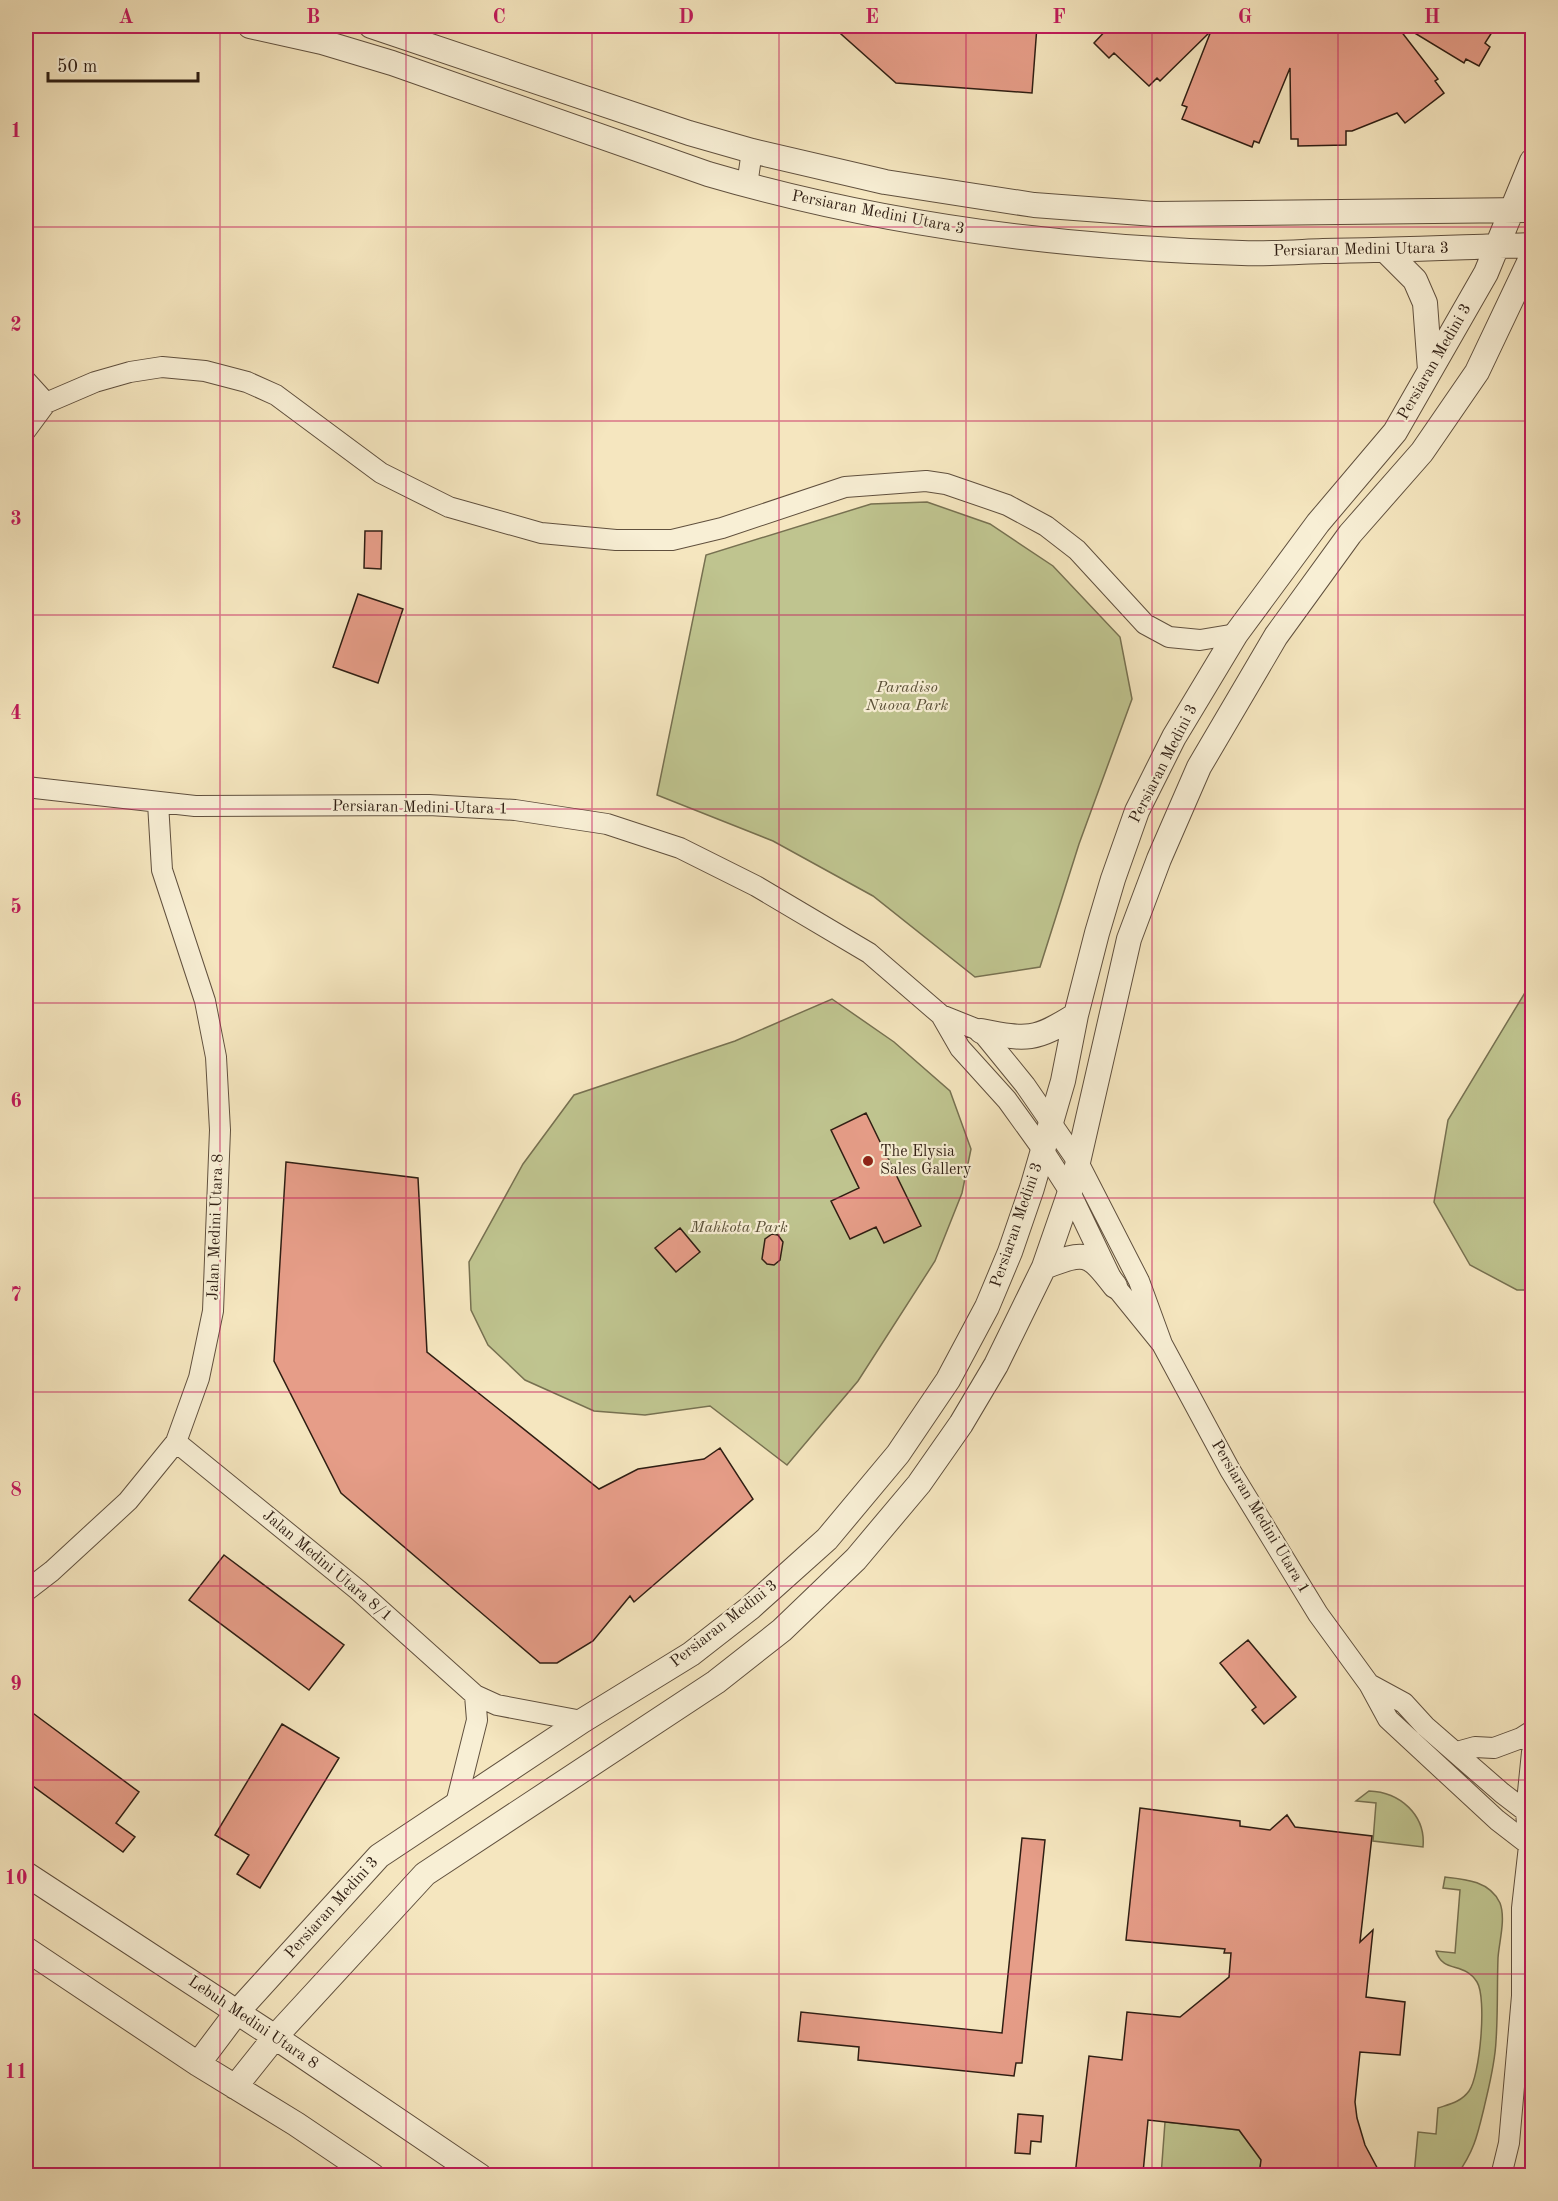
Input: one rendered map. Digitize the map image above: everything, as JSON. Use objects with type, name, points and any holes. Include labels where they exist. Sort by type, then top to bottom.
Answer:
[{"type":"street","name":"Persiaran Medini Utara 3","points":[[250,26],[322,42],[392,63],[747,185],[874,215],[992,235],[1084,245],[1244,253],[1533,245]]},
{"type":"street","name":"Persiaran Medini Utara 3","points":[[371,26],[396,32],[659,123],[752,151],[885,182],[1034,205],[1155,214],[1522,210]]},
{"type":"street","points":[[659,123],[666,159]]},
{"type":"street","points":[[747,185],[752,151]]},
{"type":"street","name":"Persiaran Medini 3","points":[[198,2064],[237,2012],[379,1856],[582,1721],[692,1654],[750,1608],[827,1539],[898,1454],[948,1380],[987,1307],[1010,1252],[1032,1188],[1063,1081],[1076,1015],[1113,879],[1137,811],[1174,737],[1236,634],[1318,523],[1395,432],[1486,273],[1497,246],[1522,210],[1533,161]]},
{"type":"street","points":[[1385,250],[1415,280],[1425,303],[1430,370]]},
{"type":"street","name":"Persiaran Medini 3","points":[[235,2087],[275,2037],[425,1874],[716,1682],[782,1630],[856,1559],[919,1484],[961,1424],[996,1365],[1044,1267],[1078,1162],[1129,939],[1159,859],[1199,767],[1276,636],[1350,534],[1422,452],[1477,372],[1533,256]]},
{"type":"street","points":[[26,430],[46,403],[95,382],[130,372],[162,367],[205,371],[247,382],[276,395],[381,473],[449,507],[540,533],[616,540],[672,540],[722,528],[845,487],[926,481],[946,484],[1007,505],[1047,526],[1077,550],[1145,624],[1169,638],[1200,640],[1236,634]]},
{"type":"street","points":[[26,381],[46,403]]},
{"type":"street","name":"Persiaran Medini Utara 1","points":[[26,787],[206,806],[450,806],[515,810],[607,824],[680,848],[756,885],[869,953],[941,1015],[981,1031],[1025,1085],[1078,1162],[1139,1281],[1162,1344],[1230,1470],[1318,1614],[1369,1684],[1389,1719],[1497,1820],[1532,1845]]},
{"type":"street","name":"Jalan Medini Utara 8","points":[[26,1591],[52,1571],[128,1501],[176,1442],[199,1378],[213,1311],[220,1130],[216,1057],[205,1001],[162,870],[158,802]]},
{"type":"street","name":"Persiaran Medini Utara 1","points":[[941,1015],[960,1048],[1007,1100],[1043,1150],[1070,1192],[1115,1286],[1162,1344]]},
{"type":"street","points":[[981,1031],[1018,1038],[1039,1035],[1076,1015]]},
{"type":"street","points":[[1044,1267],[1081,1256],[1096,1261],[1115,1286]]},
{"type":"street","name":"Jalan Medini Utara 8/1","points":[[176,1442],[358,1590],[475,1695],[497,1705],[582,1721]]},
{"type":"street","name":"Persiaran Medini Utara 1","points":[[1369,1684],[1404,1703],[1425,1726],[1529,1814]]},
{"type":"street","points":[[456,1804],[477,1720],[475,1695]]},
{"type":"street","points":[[1457,1752],[1475,1747],[1494,1748],[1533,1731]]},
{"type":"street","points":[[1501,2175],[1509,2143],[1522,1996],[1521,1908],[1532,1845],[1529,1814],[1533,1752]]},
{"type":"street","name":"Lebuh Medini Utara 8","points":[[26,1874],[480,2175]]},
{"type":"street","points":[[26,1948],[198,2064],[296,2124],[373,2175]]},
{"type":"street","points":[[1522,1996],[1533,1953]]},
{"type":"green space","name":"Paradiso Nuova Park","points":[[927,502],[990,524],[1053,566],[1120,637],[1132,699],[1079,844],[1040,967],[975,977],[873,896],[773,841],[657,795],[706,555],[871,504]]},
{"type":"green space","points":[[1532,981],[1532,1290],[1517,1290],[1470,1265],[1434,1202],[1448,1120]]},
{"type":"green space","name":"Mahkota Park","points":[[832,999],[894,1042],[950,1091],[971,1149],[962,1193],[935,1261],[858,1381],[787,1465],[710,1406],[645,1415],[594,1411],[525,1380],[488,1345],[471,1310],[469,1262],[523,1164],[574,1095],[735,1041]]},
{"type":"green space","points":[[1369,1791],[1391,1796],[1409,1807],[1420,1825],[1423,1847],[1373,1841],[1376,1803],[1356,1801]]},
{"type":"green space","points":[[1445,1877],[1476,1882],[1496,1896],[1502,1909],[1495,2050],[1492,2075],[1479,2127],[1463,2166],[1457,2175],[1414,2175],[1418,2132],[1436,2134],[1438,2108],[1459,2100],[1469,2091],[1476,2070],[1481,2037],[1482,2004],[1477,1982],[1466,1972],[1444,1963],[1436,1951],[1455,1953],[1460,1890],[1443,1888]]},
{"type":"green space","points":[[1165,2122],[1239,2130],[1251,2146],[1265,2134],[1259,2175],[1161,2176]]},
{"type":"building","points":[[832,26],[1037,26],[1032,93],[896,83]]},
{"type":"building","points":[[1110,26],[1397,26],[1438,79],[1435,81],[1444,93],[1405,123],[1397,113],[1352,131],[1346,131],[1346,145],[1298,146],[1298,139],[1291,139],[1290,68],[1259,143],[1254,141],[1252,147],[1182,119],[1187,107],[1182,105],[1211,31],[1160,81],[1157,78],[1149,86],[1114,53],[1109,58],[1094,43]]},
{"type":"building","points":[[1403,26],[1496,26],[1485,43],[1490,47],[1479,66],[1466,59],[1464,63]]},
{"type":"building","points":[[365,531],[382,531],[381,569],[364,568]]},
{"type":"building","points":[[358,594],[403,609],[378,683],[333,667]]},
{"type":"building","name":"The Elysia Sales Gallery","points":[[866,1113],[921,1226],[884,1243],[876,1227],[850,1239],[831,1201],[859,1188],[831,1130]]},
{"type":"building","points":[[286,1162],[418,1178],[427,1352],[599,1489],[638,1469],[704,1459],[720,1448],[753,1499],[634,1602],[630,1596],[593,1641],[557,1663],[540,1663],[341,1493],[274,1361]]},
{"type":"building","points":[[680,1228],[700,1252],[676,1272],[655,1248]]},
{"type":"building","points":[[772,1234],[778,1235],[783,1242],[780,1260],[774,1265],[767,1264],[762,1259],[765,1239]]},
{"type":"building","points":[[224,1555],[344,1645],[309,1690],[189,1600]]},
{"type":"building","points":[[1248,1640],[1296,1697],[1264,1724],[1252,1710],[1256,1707],[1220,1663]]},
{"type":"building","points":[[26,1708],[139,1792],[116,1823],[135,1837],[123,1852],[26,1781]]},
{"type":"building","points":[[282,1724],[339,1758],[260,1888],[237,1874],[249,1855],[215,1835]]},
{"type":"building","points":[[1140,1808],[1240,1821],[1240,1826],[1270,1830],[1287,1815],[1295,1827],[1372,1836],[1360,1942],[1373,1930],[1366,1997],[1405,2002],[1400,2055],[1360,2052],[1355,2102],[1357,2118],[1365,2145],[1381,2175],[1259,2175],[1261,2160],[1239,2130],[1148,2120],[1143,2173],[1138,2172],[1137,2175],[1075,2175],[1089,2056],[1122,2060],[1127,2012],[1180,2017],[1229,1977],[1231,1953],[1224,1953],[1225,1949],[1126,1940]]},
{"type":"building","points":[[1022,1838],[1045,1840],[1022,2063],[1016,2063],[1014,2076],[858,2060],[859,2047],[798,2041],[801,2012],[1002,2033]]},
{"type":"building","points":[[1018,2114],[1043,2116],[1041,2142],[1031,2141],[1030,2154],[1015,2153]]},
{"type":"place","name":"The Elysia Sales Gallery","points":[[868,1161]]}]
